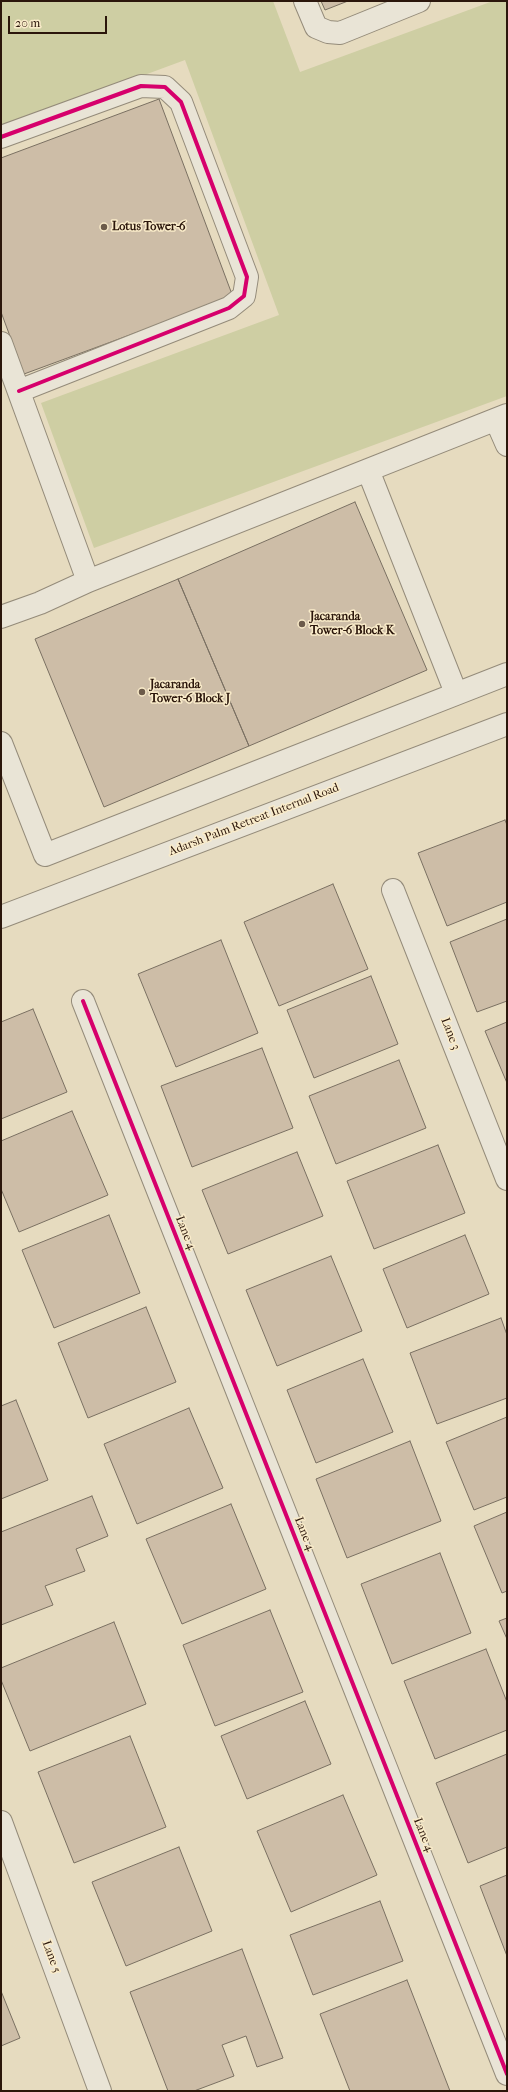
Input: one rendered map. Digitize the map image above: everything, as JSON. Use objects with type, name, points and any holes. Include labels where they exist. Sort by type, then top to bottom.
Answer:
[{"type":"street","points":[[305,1],[316,27],[328,32],[340,33],[418,1]]},
{"type":"street","points":[[1,137],[140,86],[165,87],[181,102],[247,277],[244,296],[229,308],[19,391]]},
{"type":"street","points":[[1,343],[88,580]]},
{"type":"street","points":[[1,617],[40,602],[88,580],[502,418],[507,445]]},
{"type":"street","points":[[368,470],[456,693]]},
{"type":"street","points":[[1,743],[45,855],[507,674]]},
{"type":"street","name":"Adarsh Palm Retreat Internal Road","points":[[1,917],[507,724]]},
{"type":"street","name":"Lane 3","points":[[393,890],[507,1179]]},
{"type":"street","name":"Lane 4","points":[[83,1001],[507,2074]]},
{"type":"street","name":"Lane 5","points":[[1,1822],[100,2091]]},
{"type":"green space","points":[[1,1],[273,1],[300,72],[493,1],[507,1],[507,396],[94,548],[41,403],[279,315],[185,60],[1,128]]},
{"type":"building","points":[[321,1],[348,1],[325,10]]},
{"type":"building","name":"Lotus Tower-6","points":[[159,99],[233,297],[24,374],[1,312],[1,158]]},
{"type":"building","name":"Jacaranda Tower-6 Block K","points":[[355,502],[427,670],[249,746],[178,579]]},
{"type":"building","name":"Jacaranda Tower-6 Block J","points":[[178,579],[249,746],[104,807],[35,639]]},
{"type":"building","points":[[505,820],[507,825],[507,902],[447,926],[418,853]]},
{"type":"building","points":[[333,884],[368,969],[279,1006],[244,922]]},
{"type":"building","points":[[507,919],[507,1001],[477,1012],[450,942]]},
{"type":"building","points":[[221,940],[258,1033],[176,1067],[138,974]]},
{"type":"building","points":[[371,976],[398,1044],[314,1078],[287,1010]]},
{"type":"building","points":[[33,1009],[67,1092],[1,1119],[1,1022]]},
{"type":"building","points":[[507,1022],[507,1083],[485,1031]]},
{"type":"building","points":[[262,1048],[293,1128],[192,1167],[161,1086]]},
{"type":"building","points":[[399,1060],[426,1128],[336,1164],[309,1096]]},
{"type":"building","points":[[72,1111],[108,1195],[19,1232],[1,1189],[1,1141]]},
{"type":"building","points":[[438,1145],[465,1213],[374,1249],[347,1181]]},
{"type":"building","points":[[297,1152],[323,1216],[228,1254],[202,1190]]},
{"type":"building","points":[[109,1215],[140,1293],[54,1328],[22,1250]]},
{"type":"building","points":[[465,1235],[489,1294],[407,1328],[383,1269]]},
{"type":"building","points":[[331,1256],[362,1331],[277,1366],[246,1290]]},
{"type":"building","points":[[146,1307],[176,1382],[88,1418],[58,1343]]},
{"type":"building","points":[[501,1318],[507,1335],[507,1398],[437,1424],[410,1353]]},
{"type":"building","points":[[363,1359],[393,1432],[316,1463],[287,1390]]},
{"type":"building","points":[[16,1400],[48,1480],[1,1499],[1,1406]]},
{"type":"building","points":[[189,1408],[223,1488],[137,1524],[104,1444]]},
{"type":"building","points":[[507,1417],[507,1497],[474,1510],[446,1442]]},
{"type":"building","points":[[410,1441],[441,1521],[347,1558],[316,1479]]},
{"type":"building","points":[[92,1496],[108,1536],[76,1549],[85,1571],[45,1586],[53,1605],[1,1625],[1,1532]]},
{"type":"building","points":[[231,1504],[266,1589],[182,1624],[146,1539]]},
{"type":"building","points":[[507,1512],[507,1591],[502,1593],[474,1526]]},
{"type":"building","points":[[440,1553],[471,1633],[392,1664],[361,1584]]},
{"type":"building","points":[[270,1610],[303,1692],[215,1726],[183,1645]]},
{"type":"building","points":[[507,1618],[507,1639],[499,1621]]},
{"type":"building","points":[[114,1622],[146,1704],[30,1751],[1,1680],[1,1668]]},
{"type":"building","points":[[486,1649],[507,1702],[507,1730],[435,1759],[404,1681]]},
{"type":"building","points":[[305,1701],[331,1764],[247,1799],[221,1736]]},
{"type":"building","points":[[130,1736],[166,1827],[74,1863],[38,1772]]},
{"type":"building","points":[[507,1754],[507,1847],[468,1863],[436,1783]]},
{"type":"building","points":[[343,1795],[377,1875],[291,1912],[257,1831]]},
{"type":"building","points":[[179,1847],[212,1931],[126,1966],[92,1882]]},
{"type":"building","points":[[507,1875],[507,1956],[480,1886]]},
{"type":"building","points":[[380,1901],[403,1961],[313,1995],[290,1935]]},
{"type":"building","points":[[242,1949],[283,2058],[257,2067],[246,2036],[222,2045],[234,2076],[194,2091],[168,2091],[130,1992]]},
{"type":"building","points":[[407,1980],[450,2091],[350,2091],[320,2014]]},
{"type":"building","points":[[1,1991],[20,2038],[1,2046]]},
{"type":"cycle path","points":[[1,137],[141,86],[165,87],[181,102],[247,277],[244,296],[229,308],[19,391]]},
{"type":"cycle path","points":[[83,1001],[507,2074]]},
{"type":"place","name":"Lotus Tower-6","points":[[104,227]]},
{"type":"place","name":"Jacaranda Tower-6 Block K","points":[[302,624]]},
{"type":"place","name":"Jacaranda Tower-6 Block J","points":[[142,692]]}]
